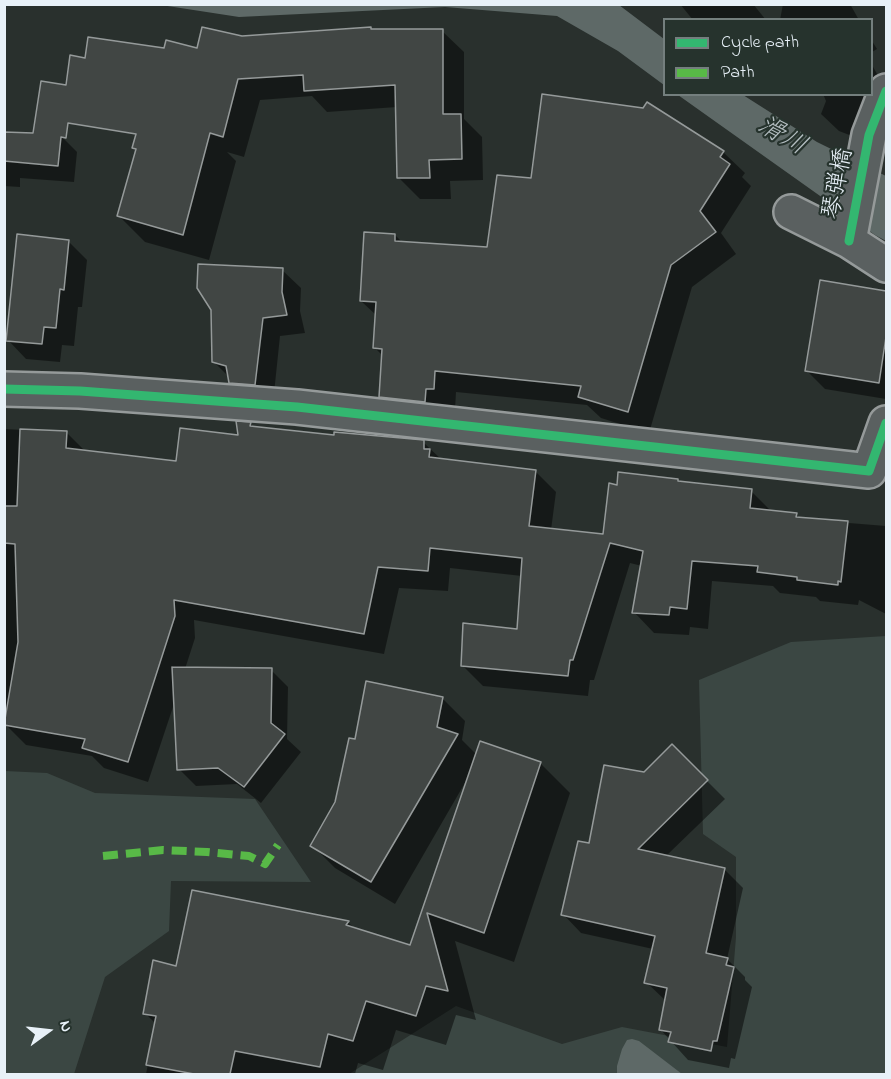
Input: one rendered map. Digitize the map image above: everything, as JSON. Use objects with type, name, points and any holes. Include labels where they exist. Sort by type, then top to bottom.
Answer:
[{"type":"street","name":"琴弾橋","points":[[849,241],[869,135],[886,91]]},
{"type":"street","points":[[791,212],[849,241],[886,265]]},
{"type":"street","points":[[4,389],[80,391],[297,407],[869,471],[886,423]]},
{"type":"shaded area","points":[[886,636],[886,1074],[349,1074],[456,1006],[562,1044],[622,1027],[727,1047],[736,937],[736,857],[703,834],[699,680],[791,642]]},
{"type":"shaded area","points":[[5,771],[47,773],[95,793],[255,799],[311,882],[171,881],[169,931],[105,977],[74,1074],[5,1074]]},
{"type":"water","points":[[161,5],[619,5],[663,38],[663,84],[618,51],[557,16],[445,7],[239,17]]},
{"type":"water","name":"滑川","points":[[679,96],[745,96],[817,142],[886,176],[886,241]]},
{"type":"water","points":[[627,1040],[639,1041],[682,1074],[617,1074],[622,1049]]},
{"type":"building","points":[[202,27],[242,36],[371,27],[371,29],[443,29],[443,114],[461,114],[462,159],[429,160],[430,178],[397,178],[395,85],[304,91],[303,75],[238,79],[223,137],[210,133],[183,235],[117,216],[136,149],[132,148],[136,134],[68,123],[66,138],[61,137],[58,166],[4,161],[4,132],[33,133],[41,81],[66,85],[70,55],[85,58],[88,37],[164,48],[166,40],[197,48]]},
{"type":"building","points":[[542,94],[643,108],[647,102],[724,151],[720,157],[730,164],[700,211],[716,232],[671,265],[628,412],[578,397],[581,386],[435,371],[434,389],[426,389],[425,402],[379,397],[382,349],[373,348],[376,302],[360,301],[364,232],[395,234],[395,241],[487,247],[497,175],[531,178]]},
{"type":"building","points":[[17,234],[69,240],[64,290],[60,289],[56,328],[44,327],[42,344],[6,341]]},
{"type":"building","points":[[198,264],[283,268],[282,292],[287,315],[263,318],[255,385],[229,383],[226,366],[212,362],[211,310],[197,288]]},
{"type":"building","points":[[820,280],[886,291],[886,337],[879,383],[805,371]]},
{"type":"building","points":[[236,421],[251,422],[250,426],[334,435],[334,432],[424,440],[424,449],[430,449],[429,457],[536,470],[529,526],[603,534],[609,483],[617,485],[618,472],[752,489],[750,508],[797,513],[796,517],[848,521],[841,582],[838,581],[838,585],[797,580],[797,577],[757,572],[758,566],[692,561],[687,609],[670,607],[669,615],[632,613],[643,551],[610,543],[573,660],[570,660],[568,676],[461,666],[463,623],[517,629],[522,558],[430,548],[428,571],[378,567],[364,634],[174,600],[175,616],[128,762],[82,748],[85,739],[4,725],[18,642],[15,544],[4,543],[4,506],[17,506],[20,429],[67,431],[66,448],[176,461],[180,428],[238,435]]},
{"type":"building","points":[[172,667],[272,668],[271,723],[285,734],[244,787],[218,768],[177,770]]},
{"type":"building","points":[[366,681],[443,697],[437,727],[458,734],[371,882],[310,846],[335,802],[349,738],[355,739]]},
{"type":"building","points":[[480,741],[541,762],[484,933],[427,913],[448,991],[426,986],[416,1016],[366,1001],[353,1041],[328,1034],[320,1067],[235,1051],[230,1074],[194,1074],[146,1065],[156,1016],[143,1014],[153,960],[176,966],[192,890],[349,921],[346,925],[410,945]]},
{"type":"building","points":[[672,744],[708,780],[638,849],[725,868],[706,953],[728,958],[726,965],[734,967],[717,1041],[713,1041],[711,1051],[668,1042],[671,1032],[659,1030],[667,988],[644,983],[655,936],[561,915],[578,841],[589,843],[604,765],[644,772]]},
{"type":"marked path","points":[[103,856],[163,850],[207,852],[249,856],[265,864],[278,845]]},
{"type":"cycle path","points":[[849,241],[869,135],[886,91]]},
{"type":"cycle path","points":[[4,389],[80,391],[297,407],[869,471],[886,423]]}]
